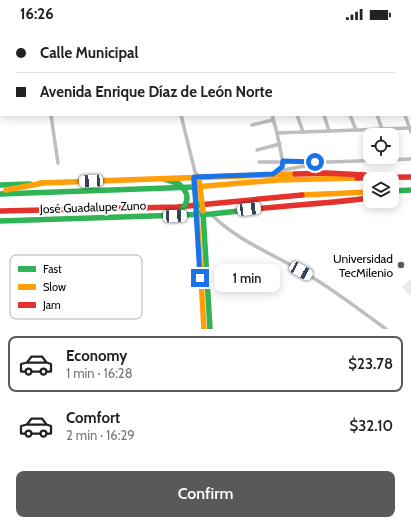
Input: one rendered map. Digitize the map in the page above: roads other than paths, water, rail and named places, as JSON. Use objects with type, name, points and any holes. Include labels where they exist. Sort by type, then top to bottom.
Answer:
[{"type":"main road","points":[[0,185],[196,177],[275,172],[336,173],[363,176]]},
{"type":"main road","points":[[399,177],[411,176]]},
{"type":"main road","points":[[196,177],[210,329]]},
{"type":"main road","points":[[160,178],[180,184],[186,190],[188,197],[187,204],[182,209],[164,216]]},
{"type":"main road","points":[[0,194],[176,188],[278,180],[363,178]]},
{"type":"main road","points":[[0,190],[18,189],[43,183]]},
{"type":"main road","points":[[399,191],[411,190]]},
{"type":"main road","points":[[0,211],[177,207],[301,195],[363,192]]},
{"type":"main road","name":"José Guadalupe Zuno","points":[[0,221],[164,216],[200,213],[211,214],[275,206],[335,203],[363,199]]},
{"type":"main road","points":[[200,213],[204,329]]},
{"type":"street","points":[[51,116],[58,163]]},
{"type":"street","points":[[180,116],[196,177]]},
{"type":"street","points":[[272,116],[283,161],[282,167],[275,172]]},
{"type":"street","points":[[297,116],[303,132]]},
{"type":"street","points":[[324,116],[329,131]]},
{"type":"street","points":[[350,116],[356,130]]},
{"type":"street","points":[[377,116],[382,128]]},
{"type":"street","points":[[399,130],[410,130],[405,116]]},
{"type":"street","points":[[252,125],[273,120]]},
{"type":"street","points":[[277,133],[363,130]]},
{"type":"street","points":[[257,150],[280,144]]},
{"type":"street","points":[[259,162],[330,162],[411,159]]},
{"type":"street","points":[[275,172],[330,162]]},
{"type":"street","points":[[211,214],[222,224],[253,244],[311,276],[386,329]]},
{"type":"place","name":"Universidad TecMilenio","points":[[401,265]]}]
